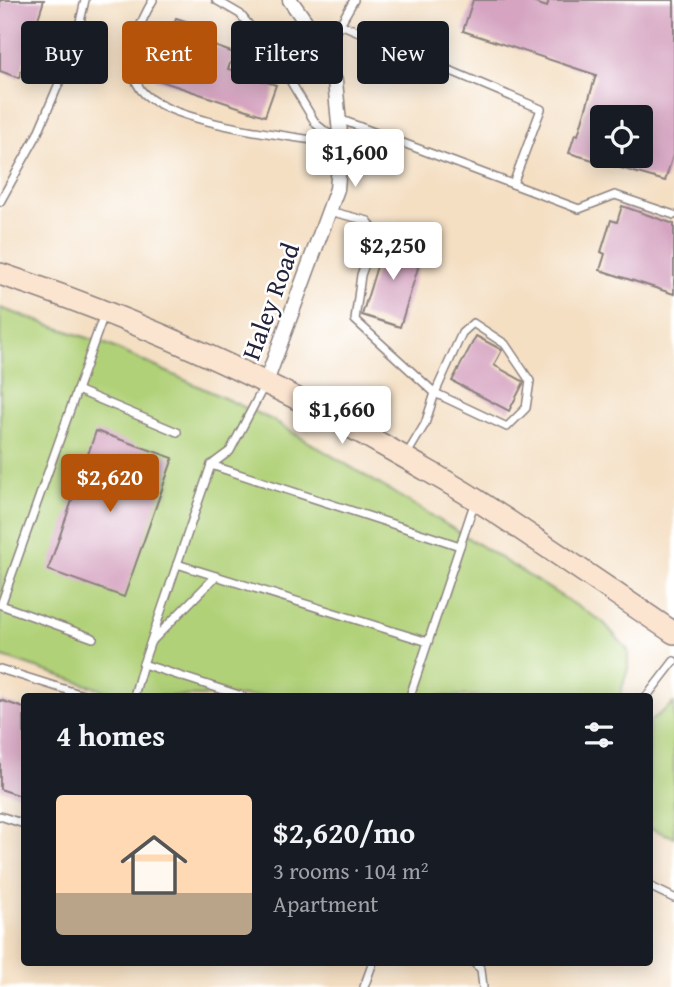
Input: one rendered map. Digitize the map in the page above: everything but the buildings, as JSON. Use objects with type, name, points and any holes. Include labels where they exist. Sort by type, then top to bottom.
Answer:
[{"type":"main road","points":[[0,274],[105,313],[266,382],[476,499],[674,633]]},
{"type":"street","name":"Haley Road","points":[[290,0],[305,21]]},
{"type":"street","name":"Haley Road","points":[[266,382],[337,189],[341,144],[335,84]]},
{"type":"lane","points":[[0,202],[37,135],[74,47],[85,0]]},
{"type":"lane","points":[[153,0],[139,23],[131,67],[141,90],[167,109],[209,122],[341,144]]},
{"type":"lane","points":[[216,0],[240,14],[279,62],[316,124],[341,144]]},
{"type":"lane","points":[[342,21],[354,0]]},
{"type":"lane","points":[[343,25],[541,109],[513,184]]},
{"type":"lane","points":[[339,118],[579,209],[615,195],[674,215]]},
{"type":"lane","points":[[329,211],[368,221],[376,234],[361,275],[355,320],[435,393],[507,427],[526,408],[530,381],[505,344],[473,323],[463,333],[435,393],[425,424],[405,458]]},
{"type":"lane","points":[[93,638],[1,605],[105,313]]},
{"type":"lane","points":[[135,693],[211,465],[230,452],[266,382]]},
{"type":"lane","points":[[77,390],[177,432]]},
{"type":"lane","points":[[211,465],[460,546]]},
{"type":"lane","points":[[411,693],[476,499]]},
{"type":"lane","points":[[177,564],[428,642]]},
{"type":"lane","points":[[150,643],[216,576]]},
{"type":"lane","points":[[649,693],[674,662]]},
{"type":"lane","points":[[143,664],[233,693]]},
{"type":"lane","points":[[0,668],[77,693]]},
{"type":"lane","points":[[0,816],[21,823]]},
{"type":"lane","points":[[653,888],[674,898]]},
{"type":"lane","points":[[364,987],[372,966]]},
{"type":"lane","points":[[478,966],[481,969],[483,987]]},
{"type":"green space","points":[[0,308],[108,345],[270,419],[603,622],[628,650],[628,668],[621,693],[112,693],[0,656]]},
{"type":"green space","points":[[674,703],[674,837],[653,829],[653,719]]}]
